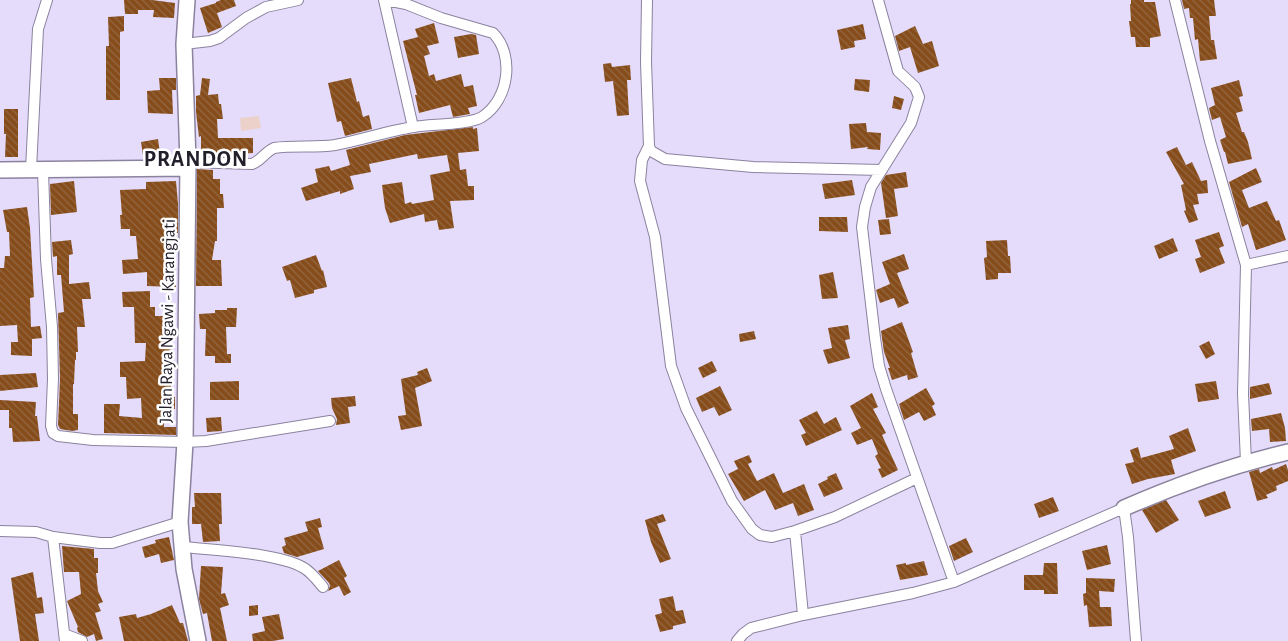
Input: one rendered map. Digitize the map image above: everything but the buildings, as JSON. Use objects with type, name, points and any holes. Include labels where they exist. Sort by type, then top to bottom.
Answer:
[{"type":"main road","name":"Jalan Raya Ngawi - Karangjati","points":[[187,0],[184,44],[188,165],[185,442],[180,522],[184,569],[195,640]]},
{"type":"main road","points":[[0,170],[188,165]]},
{"type":"main road","points":[[1124,508],[1196,478],[1246,462],[1288,452]]},
{"type":"street","points":[[47,0],[38,29],[37,170],[52,327],[51,430],[58,436],[93,440],[185,442],[206,441],[330,421]]},
{"type":"street","points":[[184,44],[219,38],[246,18],[266,7],[298,0]]},
{"type":"street","points":[[188,165],[252,164],[274,148],[334,145],[413,127],[481,118],[492,108],[504,88],[507,74],[503,45],[493,32],[441,18],[406,4],[385,0],[413,127]]},
{"type":"street","points":[[647,0],[646,62],[649,146],[651,151],[665,159],[753,167],[882,170]]},
{"type":"street","points":[[878,0],[898,71],[915,87],[919,97],[911,123],[871,187],[865,207],[862,227],[875,338],[886,389],[954,582]]},
{"type":"street","points":[[1175,0],[1210,141],[1246,265],[1243,394],[1246,462]]},
{"type":"street","points":[[649,146],[642,160],[640,181],[655,236],[671,366],[686,408],[732,501],[756,533],[772,537],[795,531],[835,517],[917,478]]},
{"type":"street","points":[[1246,265],[1288,256]]},
{"type":"street","points":[[737,641],[751,628],[803,615],[913,594],[954,582],[1124,508],[1136,641]]},
{"type":"street","points":[[0,531],[36,532],[100,543],[112,543],[180,522]]},
{"type":"street","points":[[795,531],[803,615]]},
{"type":"street","points":[[53,536],[65,638],[82,641]]},
{"type":"street","points":[[183,547],[249,554],[286,561],[305,569],[323,587]]},
{"type":"shaded area","points":[[259,116],[261,128],[241,131],[240,118]]},
{"type":"district","name":"PRANDON","points":[[196,158]]}]
